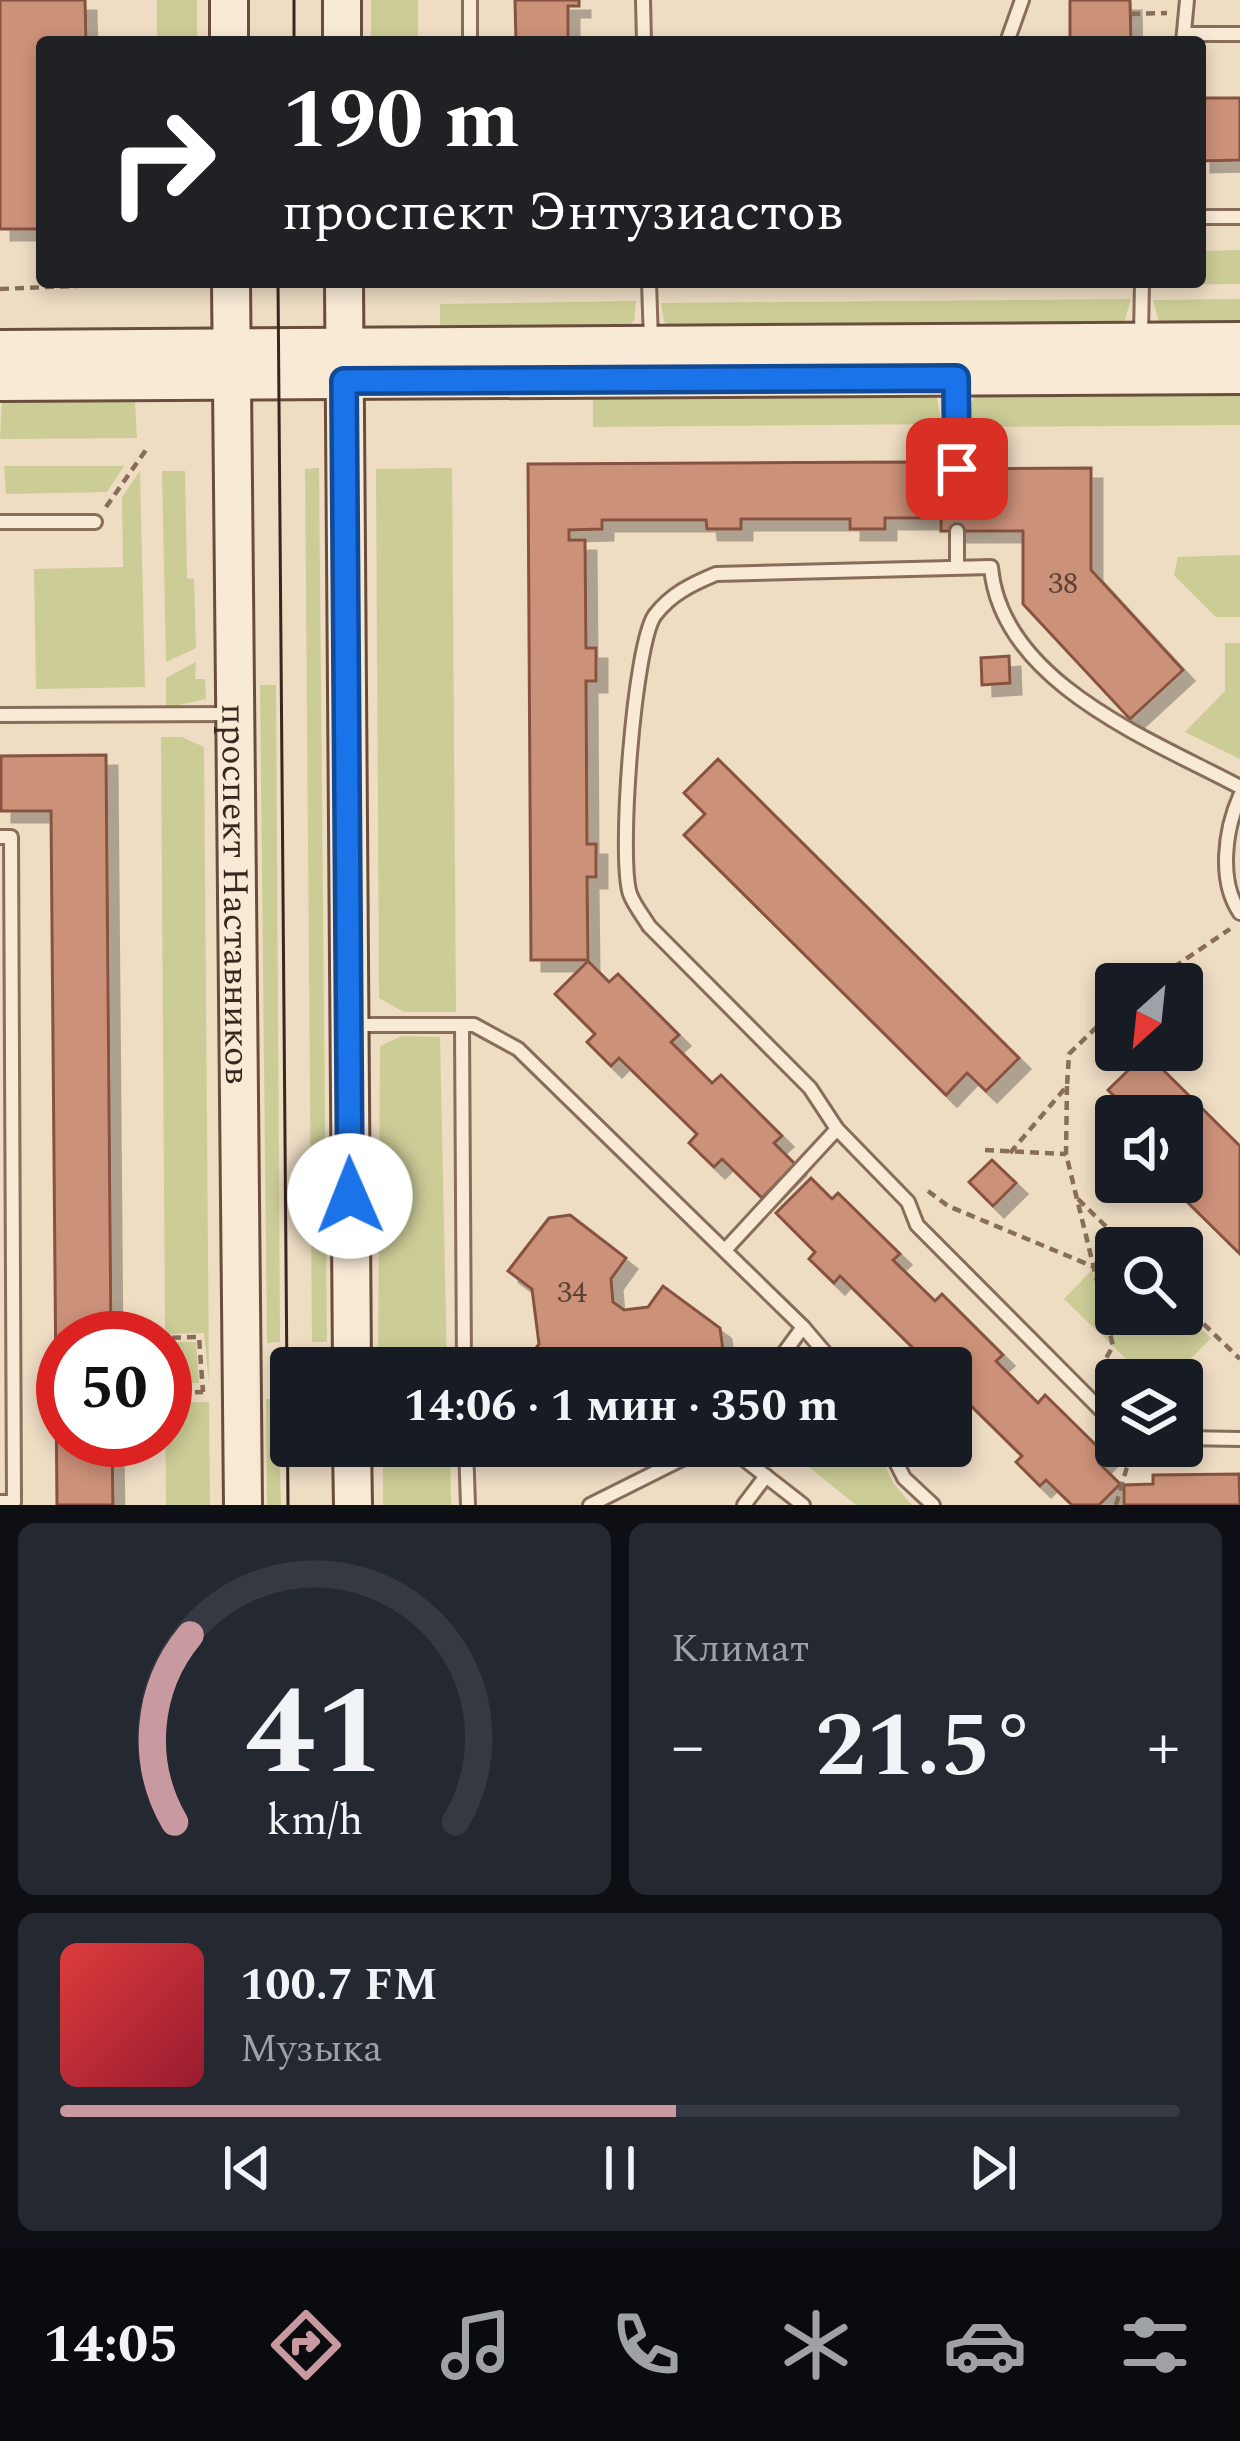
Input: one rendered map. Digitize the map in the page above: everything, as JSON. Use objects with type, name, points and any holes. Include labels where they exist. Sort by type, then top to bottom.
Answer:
[{"type":"main road","points":[[229,0],[229,36]]},
{"type":"main road","points":[[342,0],[342,36]]},
{"type":"main road","name":"проспект Наставников","points":[[231,288],[243,1505]]},
{"type":"main road","points":[[344,288],[352,1347]]},
{"type":"main road","points":[[1142,359],[1240,341]]},
{"type":"main road","points":[[0,349],[232,364],[1142,359],[1240,375]]},
{"type":"main road","points":[[0,382],[232,364]]},
{"type":"main road","points":[[352,1467],[353,1505]]},
{"type":"lane","points":[[470,0],[470,36]]},
{"type":"lane","points":[[643,0],[644,36]]},
{"type":"lane","points":[[1008,36],[1022,0]]},
{"type":"lane","points":[[1206,36],[1240,34]]},
{"type":"lane","points":[[1206,217],[1240,217]]},
{"type":"lane","points":[[649,288],[651,361]]},
{"type":"lane","points":[[1142,288],[1142,359]]},
{"type":"lane","points":[[956,360],[957,469]]},
{"type":"lane","points":[[0,522],[95,522]]},
{"type":"lane","points":[[957,531],[957,567]]},
{"type":"lane","points":[[1095,1402],[917,1225],[908,1202],[836,1130],[810,1088],[650,926],[630,893],[625,858],[640,652],[653,617],[682,588],[716,574],[991,567],[1000,611],[1014,631],[1098,715],[1240,791],[1226,841],[1230,896],[1240,918]]},
{"type":"lane","points":[[0,715],[236,714]]},
{"type":"lane","points":[[0,837],[11,837],[14,1502],[0,1502]]},
{"type":"lane","points":[[349,1025],[474,1025],[518,1048],[726,1249],[820,1347]]},
{"type":"lane","points":[[462,1026],[464,1347]]},
{"type":"lane","points":[[726,1249],[836,1130]]},
{"type":"lane","points":[[789,1347],[803,1328]]},
{"type":"lane","points":[[1203,1438],[1240,1439]]},
{"type":"lane","points":[[467,1467],[468,1505]]},
{"type":"lane","points":[[590,1505],[666,1467]]},
{"type":"lane","points":[[754,1467],[802,1505]]},
{"type":"lane","points":[[898,1467],[933,1505]]},
{"type":"lane","points":[[744,1505],[766,1476]]},
{"type":"path","points":[[1130,14],[1187,7]]},
{"type":"path","points":[[0,289],[36,288]]},
{"type":"path","points":[[95,522],[148,447]]},
{"type":"path","points":[[1177,963],[1240,918]]},
{"type":"path","points":[[1095,1029],[1069,1054],[1066,1086],[1066,1154],[1095,1265]]},
{"type":"path","points":[[1010,1153],[1066,1086]]},
{"type":"path","points":[[985,1150],[1066,1154]]},
{"type":"path","points":[[923,1188],[948,1206],[1095,1268]]},
{"type":"path","points":[[1074,1195],[1106,1227]]},
{"type":"path","points":[[1203,1323],[1240,1359]]},
{"type":"path","points":[[1086,1392],[1113,1346],[1111,1335]]},
{"type":"path","points":[[192,1337],[200,1337],[206,1392],[192,1392]]},
{"type":"path","points":[[1116,1505],[1126,1467]]},
{"type":"green space","points":[[157,0],[197,0],[197,36],[157,36]]},
{"type":"green space","points":[[371,0],[418,0],[418,36],[371,36]]},
{"type":"green space","points":[[1240,250],[1240,284],[1206,284],[1206,251]]},
{"type":"green space","points":[[1131,299],[1123,326],[674,328],[664,322],[661,303]]},
{"type":"green space","points":[[1240,299],[1240,326],[1160,326],[1153,300]]},
{"type":"green space","points":[[636,301],[634,321],[625,329],[440,330],[440,304]]},
{"type":"green space","points":[[1240,391],[1240,425],[971,427],[971,403],[977,393]]},
{"type":"green space","points":[[936,394],[942,424],[593,427],[593,396]]},
{"type":"green space","points":[[2,401],[135,401],[137,438],[0,439]]},
{"type":"green space","points":[[4,466],[124,466],[107,492],[6,494]]},
{"type":"green space","points":[[319,468],[327,1342],[312,1342],[305,469]]},
{"type":"green space","points":[[452,468],[456,1012],[404,1012],[379,998],[376,469]]},
{"type":"green space","points":[[140,471],[145,687],[36,689],[34,569],[123,567],[122,497]]},
{"type":"green space","points":[[162,471],[185,471],[187,578],[194,579],[196,648],[166,662]]},
{"type":"green space","points":[[1240,555],[1240,617],[1216,617],[1174,575],[1178,557]]},
{"type":"green space","points":[[1225,643],[1240,643],[1240,759],[1185,732],[1225,691]]},
{"type":"green space","points":[[196,662],[195,679],[205,679],[206,699],[166,708],[166,678]]},
{"type":"green space","points":[[260,685],[276,685],[280,1342],[267,1343]]},
{"type":"green space","points":[[161,737],[182,737],[204,747],[209,1383],[204,1333],[192,1333],[192,1311],[165,1311]]},
{"type":"green space","points":[[402,1036],[440,1037],[447,1347],[378,1347],[380,1046]]},
{"type":"green space","points":[[1095,1267],[1095,1329],[1064,1299]]},
{"type":"green space","points":[[1203,1330],[1211,1338],[1190,1359],[1126,1359],[1101,1335],[1203,1335]]},
{"type":"green space","points":[[192,1342],[196,1342],[199,1383],[192,1383]]},
{"type":"green space","points":[[266,1399],[270,1399],[270,1467],[280,1467],[281,1505],[267,1505]]},
{"type":"green space","points":[[192,1402],[209,1402],[210,1505],[166,1505],[166,1467],[192,1467]]},
{"type":"green space","points":[[383,1467],[450,1467],[451,1505],[383,1505]]},
{"type":"green space","points":[[809,1467],[886,1467],[912,1505],[856,1505]]},
{"type":"building","points":[[0,0],[85,0],[86,36],[36,36],[36,229],[0,229]]},
{"type":"building","points":[[515,0],[579,0],[579,6],[568,6],[568,36],[516,36]]},
{"type":"building","points":[[1070,0],[1130,0],[1131,36],[1070,36]]},
{"type":"building","points":[[1206,98],[1240,98],[1240,160],[1206,161]]},
{"type":"building","points":[[911,462],[911,470],[941,469],[941,518],[885,518],[885,529],[850,529],[850,519],[741,519],[741,529],[707,529],[706,520],[602,520],[602,529],[569,530],[569,540],[585,540],[586,648],[596,648],[596,681],[586,681],[587,844],[596,844],[596,877],[587,877],[588,960],[531,960],[528,464]]},
{"type":"building","points":[[1091,468],[1091,570],[1183,670],[1130,719],[1023,604],[1023,531],[941,531],[941,469]]},
{"type":"building","points":[[1009,656],[1010,683],[982,685],[981,658]]},
{"type":"building","points":[[106,755],[111,1311],[55,1311],[51,811],[1,811],[1,756]]},
{"type":"building","points":[[718,759],[1019,1058],[986,1091],[967,1073],[946,1095],[684,835],[705,814],[684,793]]},
{"type":"building","points":[[588,961],[609,982],[618,974],[679,1035],[671,1042],[712,1083],[721,1075],[782,1136],[774,1143],[795,1164],[762,1198],[722,1159],[714,1167],[689,1143],[697,1134],[619,1058],[611,1066],[587,1042],[595,1034],[555,994]]},
{"type":"building","points":[[1128,1071],[1164,1071],[1188,1095],[1113,1095],[1108,1090]]},
{"type":"building","points":[[1203,1109],[1240,1146],[1240,1254],[1188,1203],[1203,1203]]},
{"type":"building","points":[[992,1160],[1016,1183],[993,1206],[969,1182]]},
{"type":"building","points":[[811,1178],[832,1199],[838,1193],[900,1254],[893,1260],[935,1301],[942,1294],[1003,1355],[996,1361],[1038,1403],[1045,1395],[1095,1444],[1095,1467],[1103,1467],[1120,1484],[1099,1505],[1072,1505],[1046,1480],[1040,1486],[1016,1462],[1022,1456],[972,1407],[972,1347],[912,1347],[840,1276],[834,1283],[809,1259],[815,1252],[776,1213]]},
{"type":"building","points":[[570,1215],[626,1258],[611,1279],[613,1302],[624,1310],[648,1307],[663,1286],[720,1328],[723,1347],[537,1347],[532,1289],[508,1271],[549,1218]]},
{"type":"building","points":[[57,1467],[112,1467],[113,1505],[57,1505]]},
{"type":"building","points":[[1239,1474],[1240,1505],[1124,1505],[1124,1485],[1153,1484],[1153,1475]]},
{"type":"tram line","points":[[294,0],[294,36]]},
{"type":"tram line","points":[[278,288],[288,1505]]},
{"type":"route","points":[[350,1196],[344,381],[956,378],[957,469]]}]
